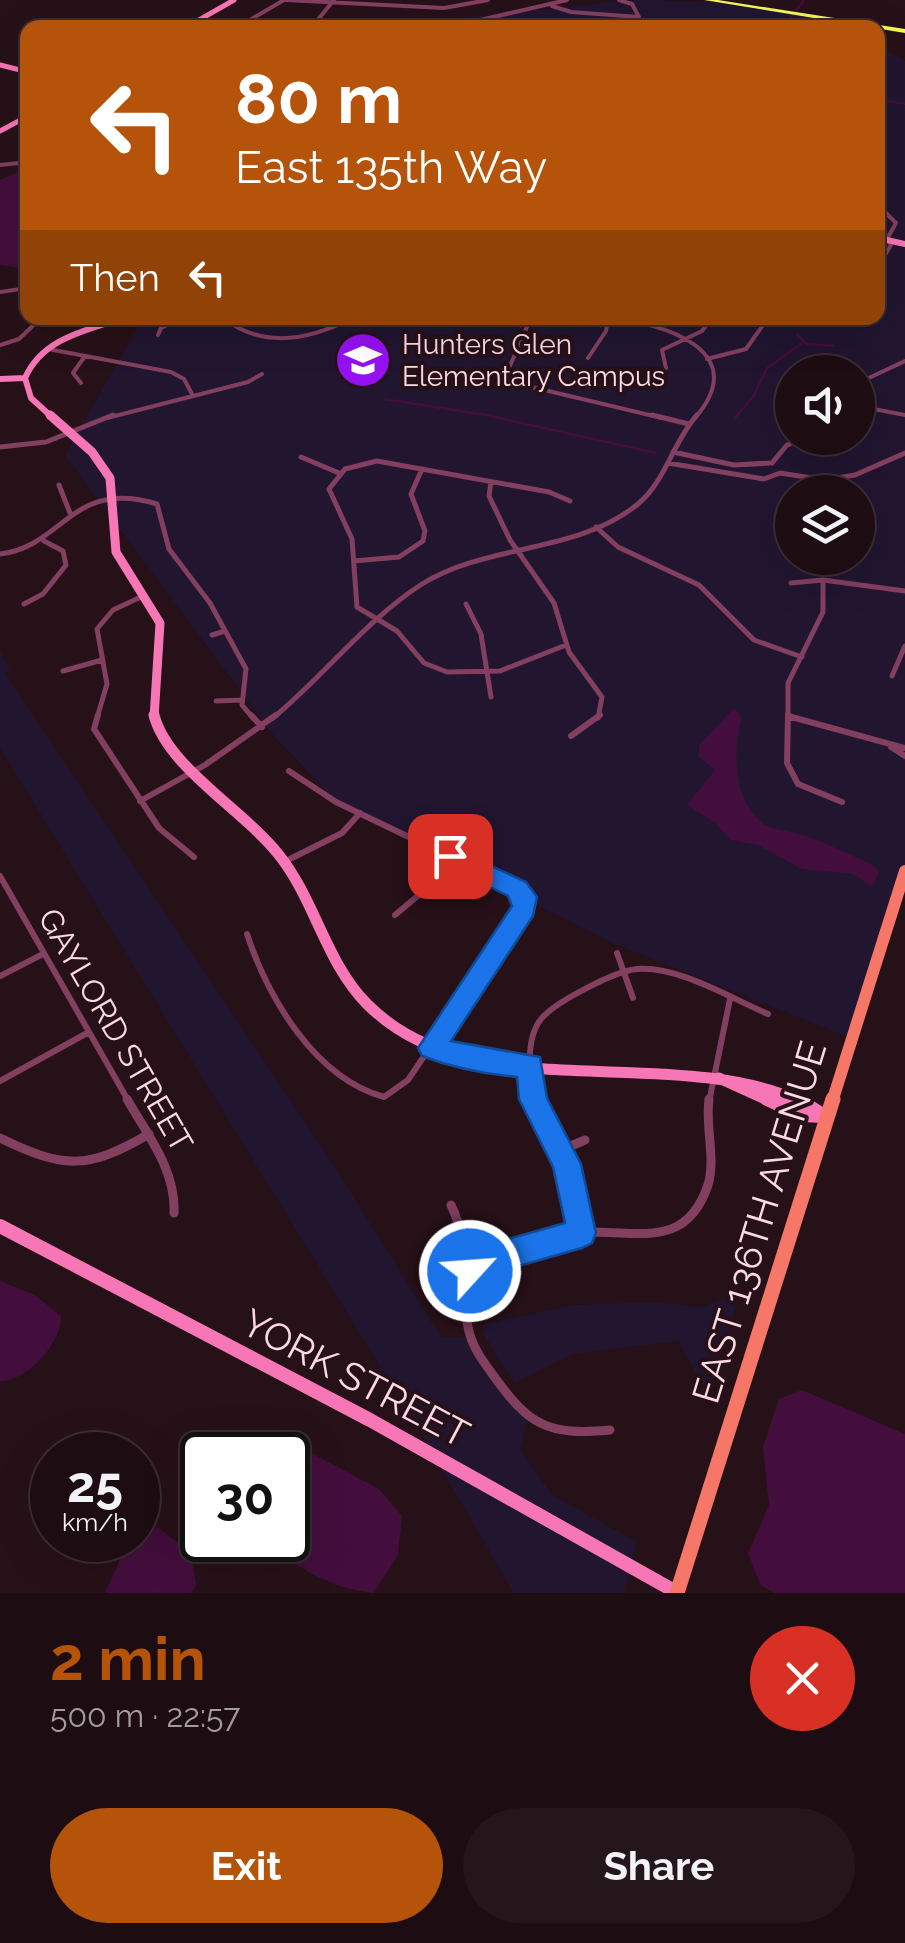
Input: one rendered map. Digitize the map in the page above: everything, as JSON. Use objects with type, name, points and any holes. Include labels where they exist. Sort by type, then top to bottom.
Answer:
[{"type":"highway","points":[[696,0],[785,11]]},
{"type":"highway","points":[[707,0],[785,11]]},
{"type":"highway","points":[[718,0],[834,20]]},
{"type":"highway","points":[[728,0],[785,11]]},
{"type":"highway","points":[[802,14],[856,20]]},
{"type":"highway","points":[[802,14],[841,20]]},
{"type":"main road","name":"EAST 136TH AVENUE","points":[[677,1593],[824,1116],[905,872]]},
{"type":"street","points":[[197,20],[234,0]]},
{"type":"street","points":[[250,20],[285,0],[450,8],[488,0]]},
{"type":"street","points":[[320,20],[334,0]]},
{"type":"street","points":[[483,20],[568,0]]},
{"type":"street","points":[[552,6],[571,12],[638,18],[632,4],[618,0]]},
{"type":"street","points":[[885,211],[896,223],[885,240]]},
{"type":"street","points":[[0,345],[19,339],[34,325]]},
{"type":"street","points":[[106,325],[46,349],[32,362],[25,378],[31,398],[106,468],[116,552],[161,629],[155,723],[162,739],[284,862],[354,991],[388,1024],[431,1048],[480,1062],[666,1068],[714,1076],[802,1115],[824,1116]]},
{"type":"street","points":[[158,336],[167,325]]},
{"type":"street","points":[[235,325],[248,333],[285,338],[337,325]]},
{"type":"street","points":[[528,325],[509,368],[518,384],[689,424]]},
{"type":"street","points":[[588,358],[607,325]]},
{"type":"street","points":[[140,802],[196,772],[262,727],[433,577],[515,547],[596,527],[645,499],[714,386],[707,359],[685,339],[651,325]]},
{"type":"street","points":[[661,374],[666,368],[662,350],[707,325]]},
{"type":"street","points":[[707,359],[746,349],[763,325]]},
{"type":"street","points":[[46,349],[177,374],[192,394]]},
{"type":"street","points":[[81,383],[73,373],[86,355]]},
{"type":"street","points":[[875,374],[905,360]]},
{"type":"street","points":[[896,364],[905,370]]},
{"type":"street","points":[[0,446],[42,443],[129,408],[262,374]]},
{"type":"street","points":[[0,379],[25,378]]},
{"type":"street","points":[[875,409],[905,415]]},
{"type":"street","points":[[672,452],[734,466],[772,464]]},
{"type":"street","points":[[668,463],[764,479],[780,473],[835,480],[905,453]]},
{"type":"street","points":[[772,464],[779,455]]},
{"type":"street","points":[[301,457],[339,473]]},
{"type":"street","points":[[566,646],[488,674],[431,667],[397,631],[357,607],[350,529],[329,494],[329,486],[339,473],[372,461],[549,492],[570,501]]},
{"type":"street","points":[[772,464],[780,473]]},
{"type":"street","points":[[354,561],[400,557],[423,541],[425,531],[411,494],[422,468]]},
{"type":"street","points":[[491,482],[489,496],[515,547],[554,604],[566,646],[604,703],[597,720],[571,736]]},
{"type":"street","points":[[59,485],[70,512]]},
{"type":"street","points":[[0,554],[44,540],[70,512],[144,500],[160,507],[168,549],[225,631],[246,669],[242,700],[245,712],[262,727]]},
{"type":"street","points":[[596,527],[618,547],[699,584],[754,640],[802,657]]},
{"type":"street","points":[[24,604],[43,594],[66,566],[63,551],[44,540]]},
{"type":"street","points":[[823,580],[823,612],[788,678],[790,774],[802,786],[842,802]]},
{"type":"street","points":[[791,582],[823,580],[905,591]]},
{"type":"street","points":[[144,596],[116,608],[99,624],[95,636],[107,684],[94,717],[96,738],[168,838],[194,857]]},
{"type":"street","points":[[466,604],[481,634],[491,697]]},
{"type":"street","points":[[212,635],[225,631]]},
{"type":"street","points":[[892,676],[905,646]]},
{"type":"street","points":[[63,671],[102,660]]},
{"type":"street","points":[[216,701],[242,700]]},
{"type":"street","points":[[788,716],[905,748]]},
{"type":"street","points":[[890,747],[905,756]]},
{"type":"street","points":[[247,934],[266,981],[325,1063],[353,1088],[376,1096],[392,1094],[431,1048],[522,914],[525,897],[360,813],[289,771]]},
{"type":"street","points":[[284,862],[342,833],[360,813]]},
{"type":"street","points":[[395,915],[426,889],[450,856]]},
{"type":"street","name":"GAYLORD STREET","points":[[1,880],[171,1176],[174,1213]]},
{"type":"street","points":[[617,952],[633,998]]},
{"type":"street","points":[[0,976],[44,953]]},
{"type":"street","points":[[582,1233],[571,1178],[533,1099],[531,1039],[541,1019],[623,971],[658,971],[768,1014]]},
{"type":"street","points":[[470,1255],[508,1254],[582,1233],[662,1234],[692,1218],[709,1182],[708,1124],[730,998]]},
{"type":"street","points":[[0,1081],[90,1032]]},
{"type":"street","points":[[0,1138],[56,1165],[78,1168],[105,1160],[148,1134]]},
{"type":"street","points":[[558,1151],[584,1140]]},
{"type":"street","points":[[451,1204],[468,1234],[468,1331],[508,1398],[528,1420],[553,1432],[610,1430]]},
{"type":"street","name":"YORK STREET","points":[[0,1226],[370,1420],[677,1593]]},
{"type":"shaded area","points":[[632,0],[766,8],[822,20],[436,20]]},
{"type":"shaded area","points":[[885,50],[905,61],[905,877],[848,1037],[608,941],[337,802],[274,736],[65,455],[139,325],[885,325]]},
{"type":"shaded area","points":[[20,171],[20,268],[0,265],[0,180]]},
{"type":"shaded area","points":[[0,651],[10,669],[5,674],[331,1161],[435,1327],[442,1337],[470,1338],[528,1420],[520,1449],[552,1495],[637,1542],[624,1593],[514,1593],[410,1415],[0,748]]},
{"type":"shaded area","points":[[734,708],[742,718],[737,746],[738,776],[741,791],[755,816],[770,827],[812,838],[874,866],[879,871],[875,883],[871,886],[853,874],[802,869],[758,845],[730,840],[716,823],[687,805],[715,770],[699,757],[699,745]]},
{"type":"shaded area","points":[[0,1281],[35,1295],[61,1316],[56,1338],[41,1359],[21,1375],[0,1381]]},
{"type":"shaded area","points":[[739,1297],[707,1393],[678,1341],[573,1354],[514,1383],[483,1333],[484,1324],[574,1305],[654,1302],[701,1307]]},
{"type":"shaded area","points":[[802,1390],[905,1434],[905,1593],[775,1593],[761,1586],[748,1553],[769,1505],[763,1446],[779,1399]]},
{"type":"shaded area","points":[[310,1452],[379,1489],[402,1516],[398,1554],[374,1593],[315,1576],[292,1562],[310,1562]]},
{"type":"shaded area","points":[[160,1529],[180,1544],[180,1562],[192,1562],[196,1585],[191,1593],[105,1593],[119,1562],[160,1562]]},
{"type":"waterway","points":[[789,20],[804,0]]},
{"type":"waterway","points":[[885,100],[905,104]]},
{"type":"waterway","points":[[797,334],[806,344],[834,346]]},
{"type":"waterway","points":[[735,418],[753,397],[767,368],[802,343]]},
{"type":"waterway","points":[[384,399],[486,415],[656,453]]},
{"type":"place","name":"Hunters Glen Elementary Campus","points":[[363,360]]},
{"type":"route","points":[[450,856],[522,892],[524,908],[431,1048],[480,1062],[530,1066],[533,1099],[544,1128],[566,1164],[582,1233],[508,1254],[470,1255],[470,1271]]}]
